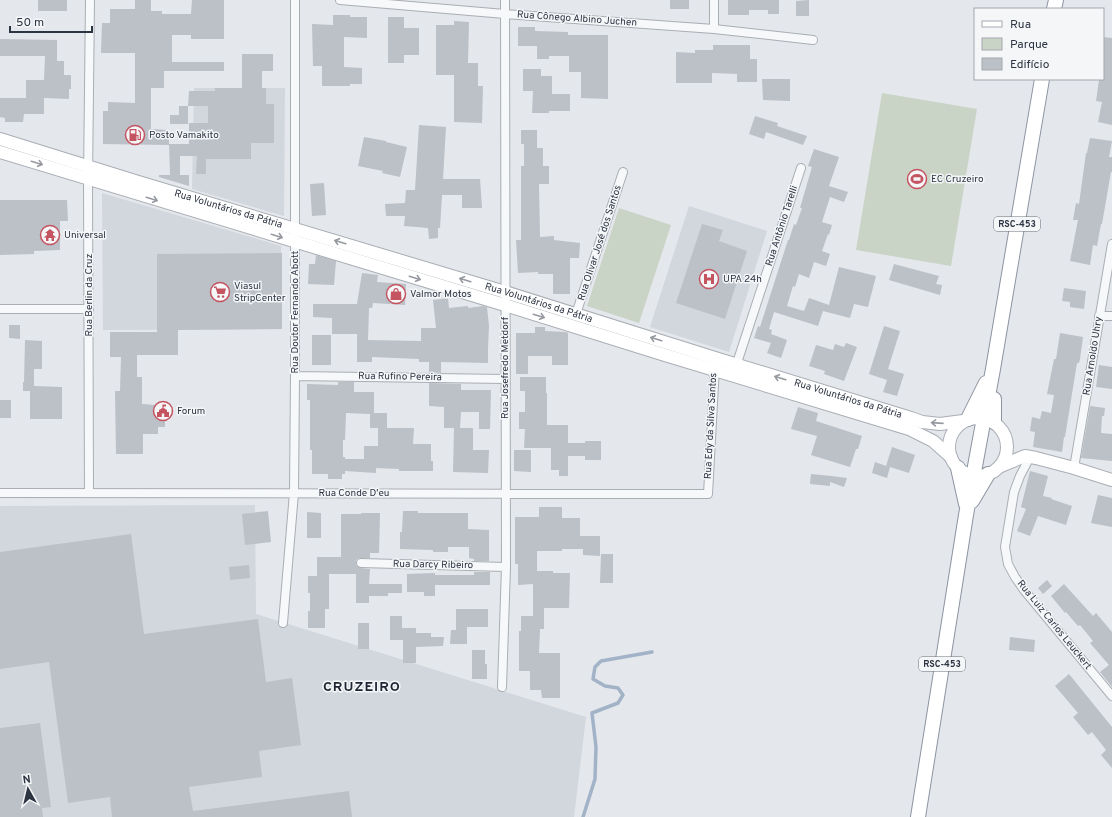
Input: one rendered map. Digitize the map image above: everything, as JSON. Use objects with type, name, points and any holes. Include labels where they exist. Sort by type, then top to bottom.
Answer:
[{"type":"highway","name":"RSC-453","points":[[918,817],[973,476],[989,420],[993,369],[1042,80]]},
{"type":"highway","points":[[966,420],[993,369]]},
{"type":"highway","points":[[954,462],[967,510]]},
{"type":"highway","points":[[967,510],[988,474]]},
{"type":"main road","name":"Rua Voluntários da Pátria","points":[[0,139],[88,167],[133,187],[295,242],[671,357],[684,357],[699,362],[713,362]]},
{"type":"main road","name":"Rua Voluntários da Pátria","points":[[0,152],[88,179],[133,187],[294,228],[615,326],[735,370],[909,429],[933,441],[961,470],[973,476]]},
{"type":"main road","points":[[393,271],[398,260]]},
{"type":"main road","points":[[611,338],[615,326]]},
{"type":"main road","name":"Rua Voluntários da Pátria","points":[[735,370],[922,422],[940,424],[973,418],[989,420]]},
{"type":"main road","points":[[954,462],[949,454],[950,437],[955,428],[966,420]]},
{"type":"main road","points":[[989,420],[1002,429],[1007,439],[1008,449],[1001,466]]},
{"type":"main road","points":[[1007,439],[1027,457],[1074,468],[1112,480]]},
{"type":"main road","points":[[973,476],[988,474],[1001,466],[1027,457]]},
{"type":"street","name":"Rua Berlin da Cruz","points":[[89,493],[88,167],[90,0]]},
{"type":"street","name":"Rua Doutor Fernando Abott","points":[[283,623],[294,493],[295,0]]},
{"type":"street","name":"Rua Cônego Albino Juchen","points":[[340,0],[505,14],[714,29],[813,40]]},
{"type":"street","name":"Rua Josefredo Metdorf","points":[[502,687],[506,567],[505,0]]},
{"type":"street","points":[[714,0],[714,29]]},
{"type":"street","name":"Rua Antônio Tarelli","points":[[735,370],[801,168]]},
{"type":"street","name":"Rua Olivar José dos Santos","points":[[576,314],[623,172]]},
{"type":"street","name":"Rua Arnoldo Uhry","points":[[1074,468],[1112,244]]},
{"type":"street","points":[[0,309],[88,309]]},
{"type":"street","points":[[1099,316],[1112,316]]},
{"type":"street","name":"Rua Edy da Silva Santos","points":[[708,494],[713,362]]},
{"type":"street","name":"Rua Rufino Pereira","points":[[295,376],[505,379]]},
{"type":"street","name":"Rua Luiz Carlos Leuckert","points":[[1027,457],[1014,492],[1005,547],[1008,564],[1024,590],[1112,696]]},
{"type":"street","name":"Rua Conde D'eu","points":[[0,493],[708,494]]},
{"type":"street","name":"Rua Darcy Ribeiro","points":[[361,563],[506,567]]},
{"type":"shaded area","points":[[194,88],[285,88],[284,216],[192,189]]},
{"type":"shaded area","points":[[102,193],[281,246],[282,329],[103,330]]},
{"type":"shaded area","name":"UPA 24h","points":[[689,206],[767,231],[729,352],[650,327]]},
{"type":"shaded area","points":[[255,505],[256,614],[586,717],[574,817],[0,817],[0,506]]},
{"type":"green space","name":"EC Cruzeiro","points":[[882,93],[977,109],[951,266],[856,250]]},
{"type":"green space","points":[[619,208],[671,225],[639,323],[587,306]]},
{"type":"building","points":[[38,0],[67,0],[67,11],[38,11]]},
{"type":"building","points":[[135,0],[151,0],[151,11],[162,11],[162,14],[191,14],[192,0],[224,0],[224,39],[191,39],[191,35],[172,35],[172,62],[224,62],[224,71],[164,71],[164,88],[151,88],[151,129],[169,130],[169,145],[103,144],[103,111],[108,111],[108,102],[135,103],[135,53],[101,53],[102,23],[110,23],[110,9],[135,9]]},
{"type":"building","points":[[670,0],[689,0],[689,9],[670,9]]},
{"type":"building","points":[[728,0],[779,0],[779,14],[768,14],[768,10],[749,10],[749,15],[728,15]]},
{"type":"building","points":[[809,0],[809,16],[796,16],[796,1]]},
{"type":"building","points":[[333,15],[367,17],[367,38],[344,37],[344,67],[362,68],[362,84],[350,84],[350,86],[322,86],[322,66],[313,66],[312,24],[333,25]]},
{"type":"building","points":[[388,17],[404,17],[404,28],[419,28],[419,55],[404,55],[404,63],[388,63]]},
{"type":"building","points":[[454,21],[469,22],[468,63],[478,63],[478,86],[483,86],[482,123],[454,122],[454,75],[436,75],[436,25],[454,25]]},
{"type":"building","points":[[518,27],[535,27],[535,31],[568,32],[568,35],[608,35],[608,99],[581,98],[581,72],[569,72],[569,56],[549,56],[549,59],[537,59],[537,46],[518,46]]},
{"type":"building","points":[[1104,37],[1112,38],[1112,125],[1098,122],[1102,102],[1096,101],[1099,80],[1104,80]]},
{"type":"building","points":[[0,39],[57,40],[57,61],[64,61],[64,75],[71,75],[69,99],[44,98],[44,114],[24,114],[23,122],[5,122],[5,118],[0,117],[0,98],[26,98],[26,80],[44,80],[45,56],[0,56]]},
{"type":"building","points":[[713,45],[750,45],[750,59],[757,59],[757,82],[737,82],[737,74],[712,73],[712,83],[676,83],[676,52],[695,53],[695,50],[713,50]]},
{"type":"building","points":[[242,54],[273,54],[273,71],[262,71],[262,88],[266,88],[266,104],[274,104],[274,143],[251,143],[251,159],[206,159],[206,174],[196,174],[197,156],[180,156],[180,175],[189,175],[189,186],[159,177],[159,175],[170,175],[169,144],[189,144],[189,123],[208,123],[208,106],[188,106],[189,91],[215,91],[215,88],[242,88]]},
{"type":"building","points":[[523,69],[541,69],[541,76],[552,76],[552,94],[570,94],[570,111],[532,113],[533,91],[523,91]]},
{"type":"building","points":[[762,79],[790,79],[790,101],[763,100]]},
{"type":"building","points":[[179,106],[188,106],[188,124],[170,124],[170,115],[179,115]]},
{"type":"building","points":[[755,116],[778,123],[777,126],[807,136],[803,145],[766,132],[764,139],[749,134]]},
{"type":"building","points":[[419,125],[446,127],[443,179],[480,179],[482,208],[462,208],[462,195],[442,195],[438,238],[429,239],[428,228],[404,226],[405,216],[386,216],[385,204],[405,203],[406,190],[415,190]]},
{"type":"building","points":[[521,130],[537,130],[537,148],[543,148],[543,166],[549,166],[549,184],[539,184],[540,237],[554,236],[554,240],[580,243],[579,258],[570,258],[570,294],[553,294],[553,274],[538,274],[538,272],[518,273],[516,240],[521,240],[521,166],[524,166],[524,144],[521,144]]},
{"type":"building","points":[[364,137],[407,147],[400,177],[382,173],[383,171],[358,166]]},
{"type":"building","points":[[1090,138],[1112,141],[1109,157],[1112,157],[1112,172],[1097,246],[1093,245],[1090,265],[1070,261],[1078,220],[1073,220],[1076,203],[1079,204],[1086,153]]},
{"type":"building","points":[[814,149],[839,157],[829,186],[848,192],[844,202],[830,197],[822,222],[832,225],[822,251],[830,254],[826,266],[814,262],[809,278],[799,274],[795,287],[793,286],[787,306],[804,311],[809,298],[829,305],[839,267],[876,276],[868,307],[854,304],[850,318],[823,311],[818,326],[774,312],[769,329],[772,330],[771,334],[787,340],[781,358],[767,353],[771,343],[754,338],[758,326],[760,327],[788,240],[794,224],[796,225],[802,208],[800,208],[812,167],[808,166]]},
{"type":"building","points":[[324,183],[326,215],[312,216],[310,184]]},
{"type":"building","points":[[0,200],[67,200],[68,221],[60,221],[60,250],[34,251],[34,254],[0,255]]},
{"type":"building","points":[[702,224],[723,230],[719,241],[747,251],[725,319],[676,303]]},
{"type":"building","name":"Viasul StripCenter","points":[[282,253],[282,329],[178,330],[178,355],[137,355],[137,377],[142,377],[142,404],[156,405],[156,411],[165,411],[165,427],[158,427],[158,434],[143,434],[143,454],[116,454],[115,391],[120,391],[121,357],[110,357],[110,332],[157,332],[157,254]]},
{"type":"building","points":[[316,255],[336,261],[334,285],[308,284],[309,264],[315,264]]},
{"type":"building","points":[[894,264],[939,276],[936,284],[942,285],[940,295],[889,280]]},
{"type":"building","points":[[362,273],[378,275],[377,282],[406,284],[405,305],[373,303],[372,308],[369,308],[368,340],[421,341],[421,328],[436,328],[433,300],[448,298],[449,308],[468,306],[468,308],[483,306],[487,307],[489,326],[488,363],[441,362],[441,373],[429,372],[429,362],[419,362],[419,359],[372,357],[372,362],[357,362],[357,334],[332,334],[332,318],[313,317],[313,304],[357,304]]},
{"type":"building","points":[[1064,288],[1086,291],[1084,309],[1070,307],[1070,302],[1062,301]]},
{"type":"building","points":[[9,325],[20,325],[20,339],[9,338]]},
{"type":"building","points":[[884,326],[900,331],[888,369],[904,374],[897,396],[883,392],[887,380],[869,374]]},
{"type":"building","points":[[535,327],[545,327],[545,331],[568,333],[568,365],[552,365],[552,356],[528,356],[528,374],[516,374],[516,333],[535,333]]},
{"type":"building","points":[[1060,333],[1083,337],[1080,359],[1079,363],[1077,363],[1062,452],[1033,447],[1035,432],[1030,431],[1032,417],[1040,419],[1042,411],[1051,413],[1054,395],[1047,394],[1054,359],[1056,359]]},
{"type":"building","points":[[312,335],[331,335],[331,365],[312,365]]},
{"type":"building","points":[[25,340],[42,341],[42,369],[34,369],[34,386],[62,387],[62,419],[30,419],[30,391],[23,391]]},
{"type":"building","points":[[846,343],[857,347],[844,381],[824,374],[825,371],[809,366],[816,345],[833,350],[835,344],[844,347]]},
{"type":"building","points":[[1099,365],[1112,367],[1112,389],[1096,387]]},
{"type":"building","points":[[520,377],[546,377],[547,425],[568,425],[568,443],[601,441],[601,460],[585,460],[585,456],[568,456],[568,476],[559,476],[559,470],[551,470],[551,448],[524,448],[525,429],[519,429],[519,412],[525,412],[525,391],[520,391]]},
{"type":"building","points":[[338,382],[354,382],[354,392],[374,392],[374,413],[387,413],[387,428],[414,428],[413,444],[431,444],[431,461],[433,461],[433,471],[399,471],[399,469],[376,468],[376,473],[345,471],[345,474],[342,474],[342,479],[328,479],[328,474],[312,474],[312,450],[310,450],[310,400],[307,400],[307,384],[338,385]],"holes":[[[346,413],[370,414],[370,428],[378,428],[378,446],[364,446],[364,459],[345,459],[345,457],[343,457],[343,440],[345,440]]]},
{"type":"building","points":[[429,383],[461,384],[461,390],[491,390],[490,429],[479,429],[479,412],[461,412],[460,428],[444,428],[444,407],[429,406]]},
{"type":"building","points":[[0,400],[11,400],[11,418],[0,418]]},
{"type":"building","points":[[1090,406],[1105,408],[1104,416],[1102,416],[1101,433],[1112,434],[1112,461],[1081,458]]},
{"type":"building","points":[[798,407],[818,413],[816,421],[862,436],[850,467],[811,455],[817,436],[791,429]]},
{"type":"building","points":[[454,428],[473,428],[473,450],[489,450],[488,473],[453,472]]},
{"type":"building","points":[[892,447],[915,455],[909,473],[890,467],[887,478],[872,473],[875,462],[886,466]]},
{"type":"building","points":[[514,450],[531,450],[531,472],[514,471]]},
{"type":"building","points":[[1030,471],[1048,476],[1043,496],[1072,506],[1066,525],[1038,516],[1030,536],[1017,531],[1026,509],[1021,507]]},
{"type":"building","points":[[811,474],[847,478],[844,487],[830,482],[830,486],[810,484]]},
{"type":"building","points":[[1098,495],[1112,498],[1112,527],[1091,523]]},
{"type":"building","points":[[539,507],[562,507],[562,518],[580,518],[580,536],[600,536],[600,556],[583,555],[583,549],[537,551],[537,571],[570,573],[569,608],[544,608],[544,629],[540,629],[539,653],[560,653],[560,698],[542,698],[541,690],[530,690],[530,671],[519,671],[519,631],[521,631],[521,616],[533,616],[533,584],[518,585],[518,564],[515,564],[515,517],[539,517]]},
{"type":"building","points":[[268,511],[271,542],[245,545],[242,514]]},
{"type":"building","points":[[403,511],[418,511],[418,513],[468,513],[468,529],[489,530],[489,561],[474,561],[474,559],[469,558],[469,547],[448,547],[448,552],[400,549],[400,532],[402,532]]},
{"type":"building","points":[[307,512],[321,513],[321,538],[307,538]]},
{"type":"building","points":[[380,513],[379,553],[370,553],[370,558],[359,558],[356,560],[356,565],[360,568],[370,569],[369,584],[402,584],[402,593],[388,593],[388,596],[369,596],[369,603],[356,603],[356,574],[329,574],[329,609],[325,609],[325,628],[308,628],[310,593],[308,593],[308,576],[317,576],[317,557],[341,557],[341,514]]},
{"type":"building","points":[[131,534],[144,634],[258,619],[266,682],[292,678],[301,745],[259,751],[262,777],[189,787],[193,811],[349,791],[352,817],[112,817],[110,797],[68,803],[49,662],[0,669],[0,552]]},
{"type":"building","points":[[601,554],[613,554],[613,583],[600,583]]},
{"type":"building","points":[[249,565],[250,578],[230,580],[229,567]]},
{"type":"building","points":[[474,572],[490,572],[490,585],[435,585],[435,596],[424,596],[424,592],[407,592],[407,574],[435,573],[435,575],[474,575]]},
{"type":"building","points":[[1047,580],[1052,586],[1043,594],[1038,588]]},
{"type":"building","points":[[1064,584],[1093,616],[1096,613],[1112,632],[1112,687],[1100,672],[1109,665],[1090,643],[1093,641],[1080,625],[1078,626],[1066,612],[1065,613],[1051,596]]},
{"type":"building","points":[[456,609],[488,609],[488,627],[467,627],[467,644],[450,644],[451,630],[456,630]]},
{"type":"building","points":[[390,616],[402,616],[402,628],[416,628],[416,633],[431,633],[431,637],[444,637],[443,646],[416,647],[416,663],[403,663],[403,640],[390,640]]},
{"type":"building","points":[[358,623],[369,623],[369,649],[358,649]]},
{"type":"building","points":[[1010,637],[1035,640],[1034,652],[1009,650]]},
{"type":"building","points":[[472,650],[485,650],[487,679],[472,679]]},
{"type":"building","points":[[1069,674],[1112,727],[1112,768],[1101,755],[1106,750],[1092,732],[1088,735],[1073,717],[1078,713],[1055,686]]},
{"type":"building","points":[[40,723],[51,807],[42,808],[43,817],[0,817],[0,728]]},
{"type":"waterway","points":[[583,817],[595,779],[596,747],[592,713],[618,703],[623,695],[618,688],[605,686],[593,679],[595,667],[601,661],[652,652]]},
{"type":"place","name":"Posto Vamakito","points":[[135,135]]},
{"type":"place","name":"EC Cruzeiro","points":[[917,179]]},
{"type":"place","name":"Universal","points":[[50,235]]},
{"type":"place","name":"UPA 24h","points":[[709,279]]},
{"type":"place","name":"Viasul StripCenter","points":[[220,292]]},
{"type":"place","name":"Valmor Motos","points":[[396,294]]},
{"type":"place","name":"Forum","points":[[163,411]]},
{"type":"district","name":"CRUZEIRO","points":[[362,687]]}]
